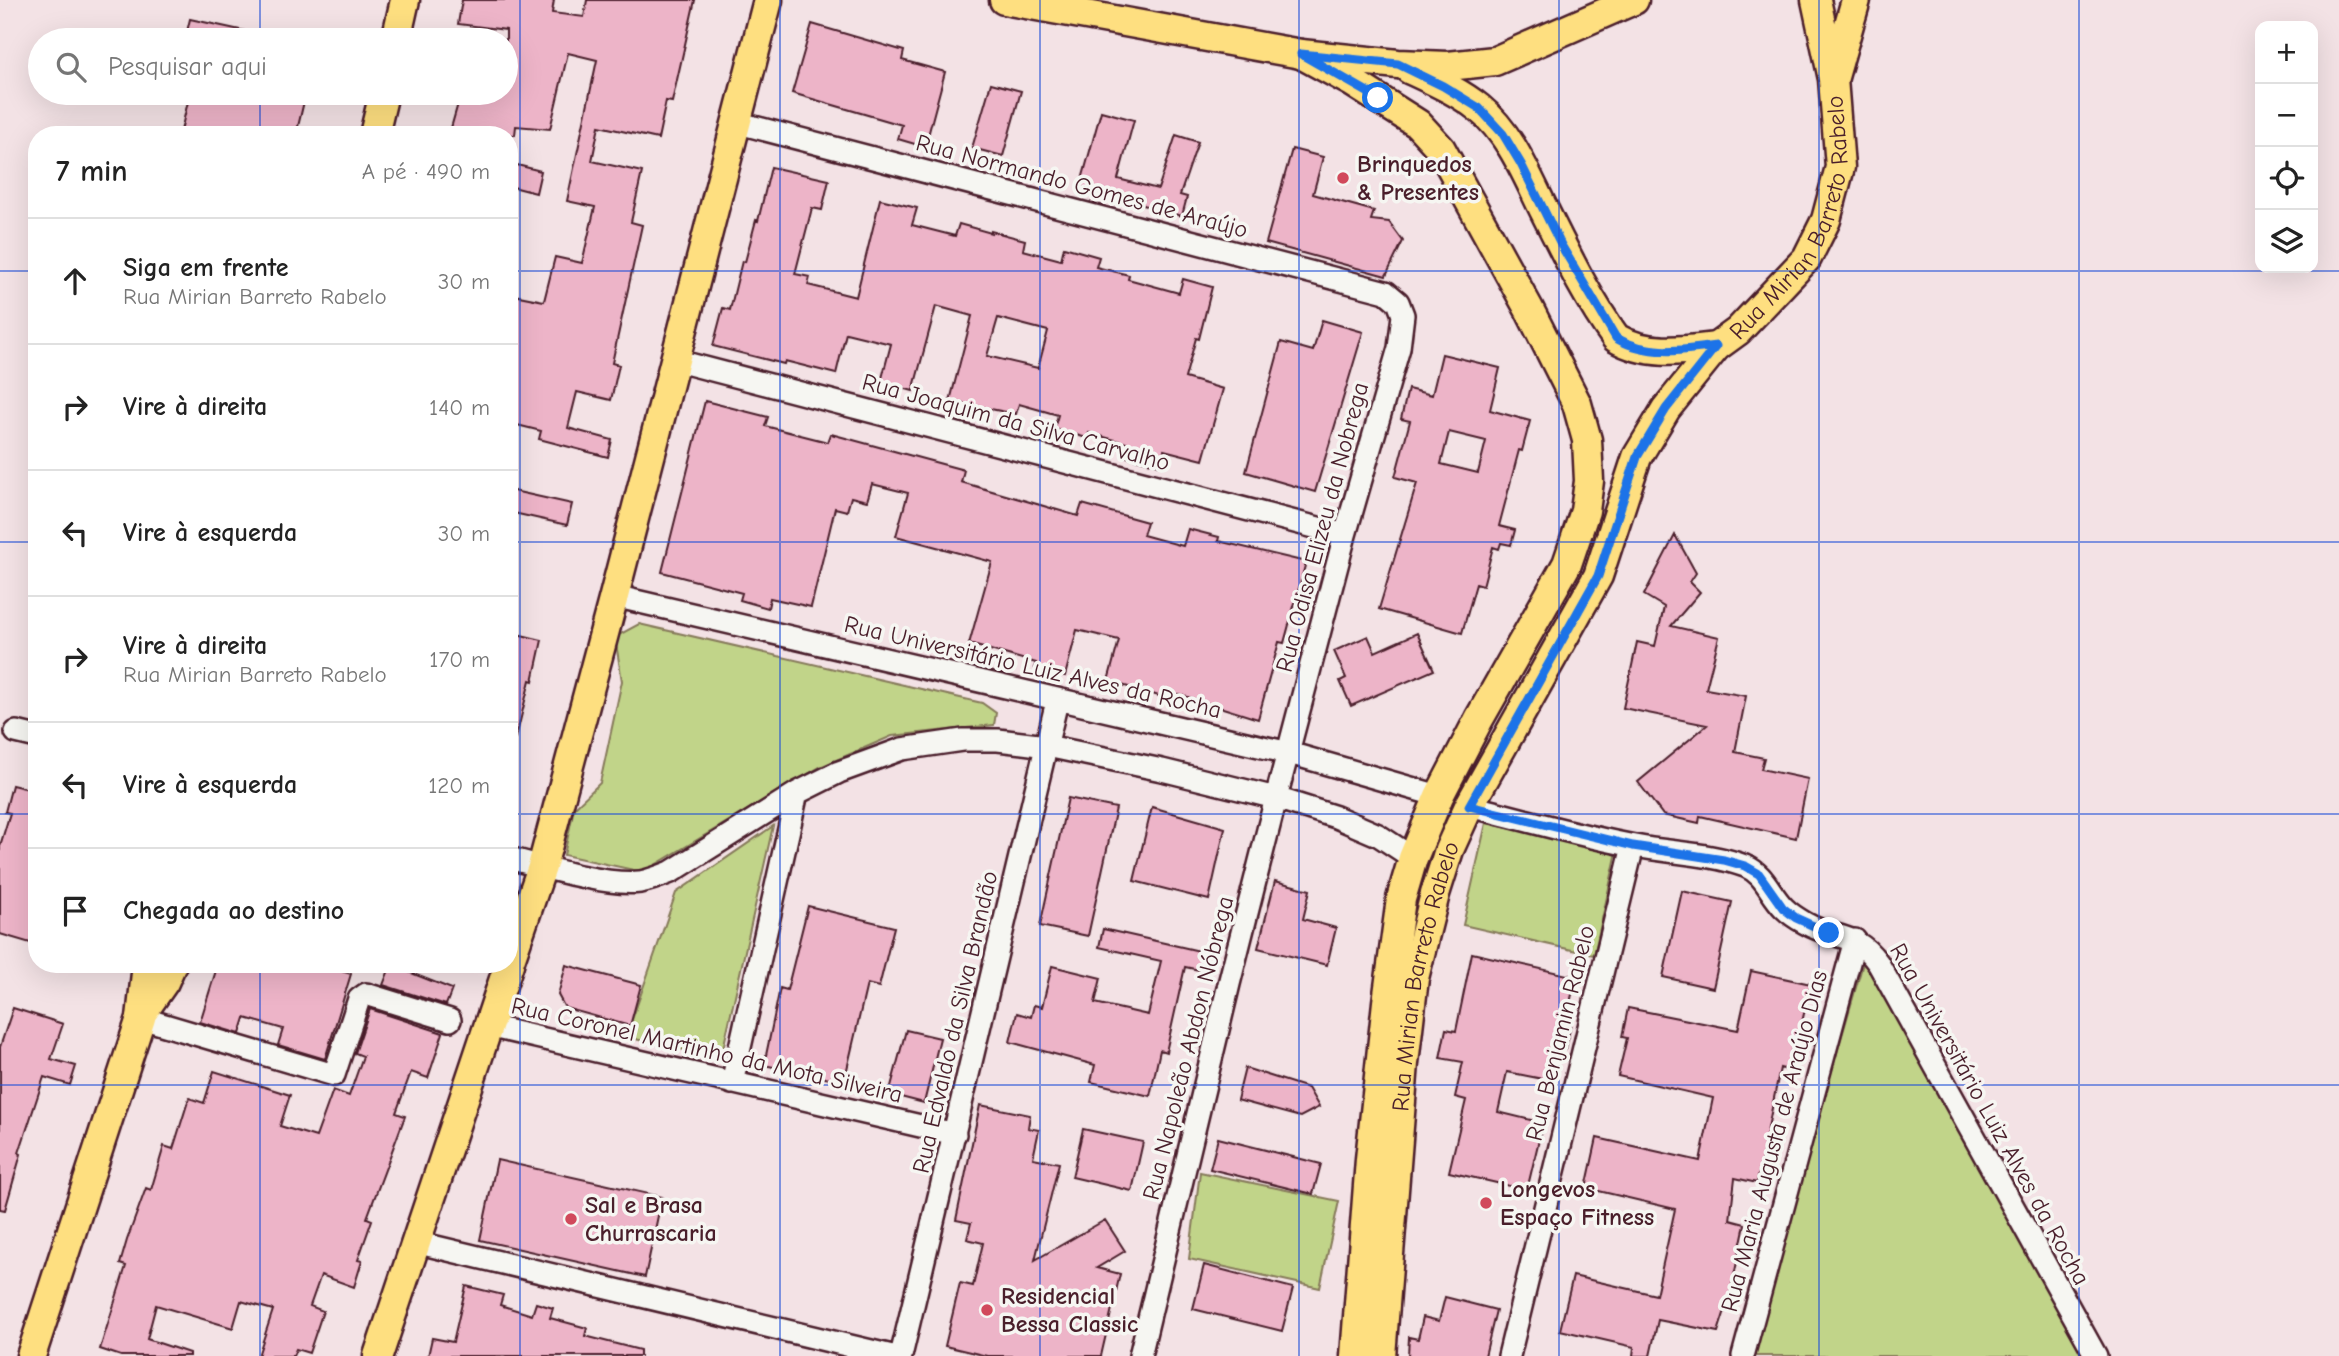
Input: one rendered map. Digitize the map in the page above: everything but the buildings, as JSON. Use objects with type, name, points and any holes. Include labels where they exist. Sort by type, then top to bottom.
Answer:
[{"type":"main road","points":[[399,28],[405,0]]},
{"type":"main road","points":[[518,938],[542,867],[768,0]]},
{"type":"main road","points":[[1004,0],[1089,8],[1301,54],[1448,66],[1494,61],[1634,0]]},
{"type":"main road","name":"Rua Mirian Barreto Rabelo","points":[[1381,1356],[1404,1063],[1414,978],[1449,850],[1469,806],[1598,576],[1637,457],[1666,409],[1716,346],[1738,331],[1807,258],[1826,220],[1840,167],[1833,79],[1816,0]]},
{"type":"main road","points":[[1833,79],[1856,0]]},
{"type":"main road","name":"Rua Mirian Barreto Rabelo","points":[[1301,54],[1352,82],[1418,124],[1441,149],[1577,404],[1587,440],[1589,481],[1585,510],[1567,564],[1438,796],[1413,858],[1401,898],[1370,1159],[1354,1356]]},
{"type":"main road","points":[[1398,64],[1443,86],[1479,108],[1503,134],[1561,245],[1616,338],[1629,345],[1652,350],[1680,351],[1716,346]]},
{"type":"main road","points":[[376,126],[381,105]]},
{"type":"main road","points":[[31,1356],[142,1015],[146,973]]},
{"type":"main road","points":[[142,1015],[168,973]]},
{"type":"main road","points":[[378,1356],[506,973]]},
{"type":"street","name":"Rua Normando Gomes de Araújo","points":[[735,122],[1386,292],[1398,302],[1403,315]]},
{"type":"street","name":"Rua Odisa Elizeu da Nobrega","points":[[1289,753],[1345,535],[1399,348],[1403,315]]},
{"type":"street","name":"Rua Joaquim da Silva Carvalho","points":[[674,360],[1345,535]]},
{"type":"street","name":"Rua Universitário Luiz Alves da Rocha","points":[[614,596],[1289,753],[1438,796]]},
{"type":"street","name":"Rua Edvaldo da Silva Brandão","points":[[901,1356],[1057,701]]},
{"type":"street","points":[[518,860],[613,880],[636,882],[653,879],[671,872],[797,793],[839,772],[901,749],[930,743],[998,740],[1047,746],[1162,769],[1276,799],[1336,817],[1378,835],[1413,858]]},
{"type":"street","name":"Rua Napoleão Abdon Nóbrega","points":[[1140,1356],[1229,984],[1289,753]]},
{"type":"street","points":[[732,1083],[797,793]]},
{"type":"street","name":"Rua Universitário Luiz Alves da Rocha","points":[[1469,806],[1633,846],[1724,860],[1745,866],[1759,874],[1783,908],[1796,918],[1811,927],[1855,940],[1867,949],[1878,963],[2096,1356]]},
{"type":"street","name":"Rua Benjamin Rabelo","points":[[1509,1356],[1633,846]]},
{"type":"street","name":"Rua Maria Augusta de Araújo Dias","points":[[1743,1356],[1855,940]]},
{"type":"street","points":[[142,1015],[334,1075],[359,999],[366,994],[450,1020]]},
{"type":"street","name":"Rua Coronel Martinho da Mota Silveira","points":[[488,1026],[956,1134]]},
{"type":"street","points":[[415,1242],[892,1356]]},
{"type":"green space","points":[[639,624],[982,703],[996,713],[994,725],[892,736],[820,767],[643,872],[564,855],[574,808],[600,783],[622,681],[615,637]]},
{"type":"green space","points":[[1486,823],[1617,852],[1594,955],[1463,925]]},
{"type":"green space","points":[[773,826],[721,1058],[626,1037],[676,893]]},
{"type":"green space","points":[[1866,953],[2089,1356],[1749,1356]]},
{"type":"green space","points":[[1200,1172],[1339,1201],[1320,1288],[1189,1259]]},
{"type":"place","name":"Brinquedos & Presentes","points":[[1343,178]]},
{"type":"place","name":"Longevos Espaço Fitness","points":[[1486,1203]]},
{"type":"place","name":"Sal e Brasa Churrascaria","points":[[571,1219]]},
{"type":"place","name":"Residencial Bessa Classic","points":[[987,1310]]},
{"type":"route","points":[[1378,98],[1301,54],[1398,64],[1443,86],[1479,108],[1503,134],[1521,164],[1561,245],[1616,338],[1629,345],[1652,350],[1680,351],[1716,346],[1666,409],[1637,457],[1598,576],[1469,806],[1633,846],[1724,860],[1745,866],[1759,874],[1783,908],[1811,927],[1829,933]]}]
